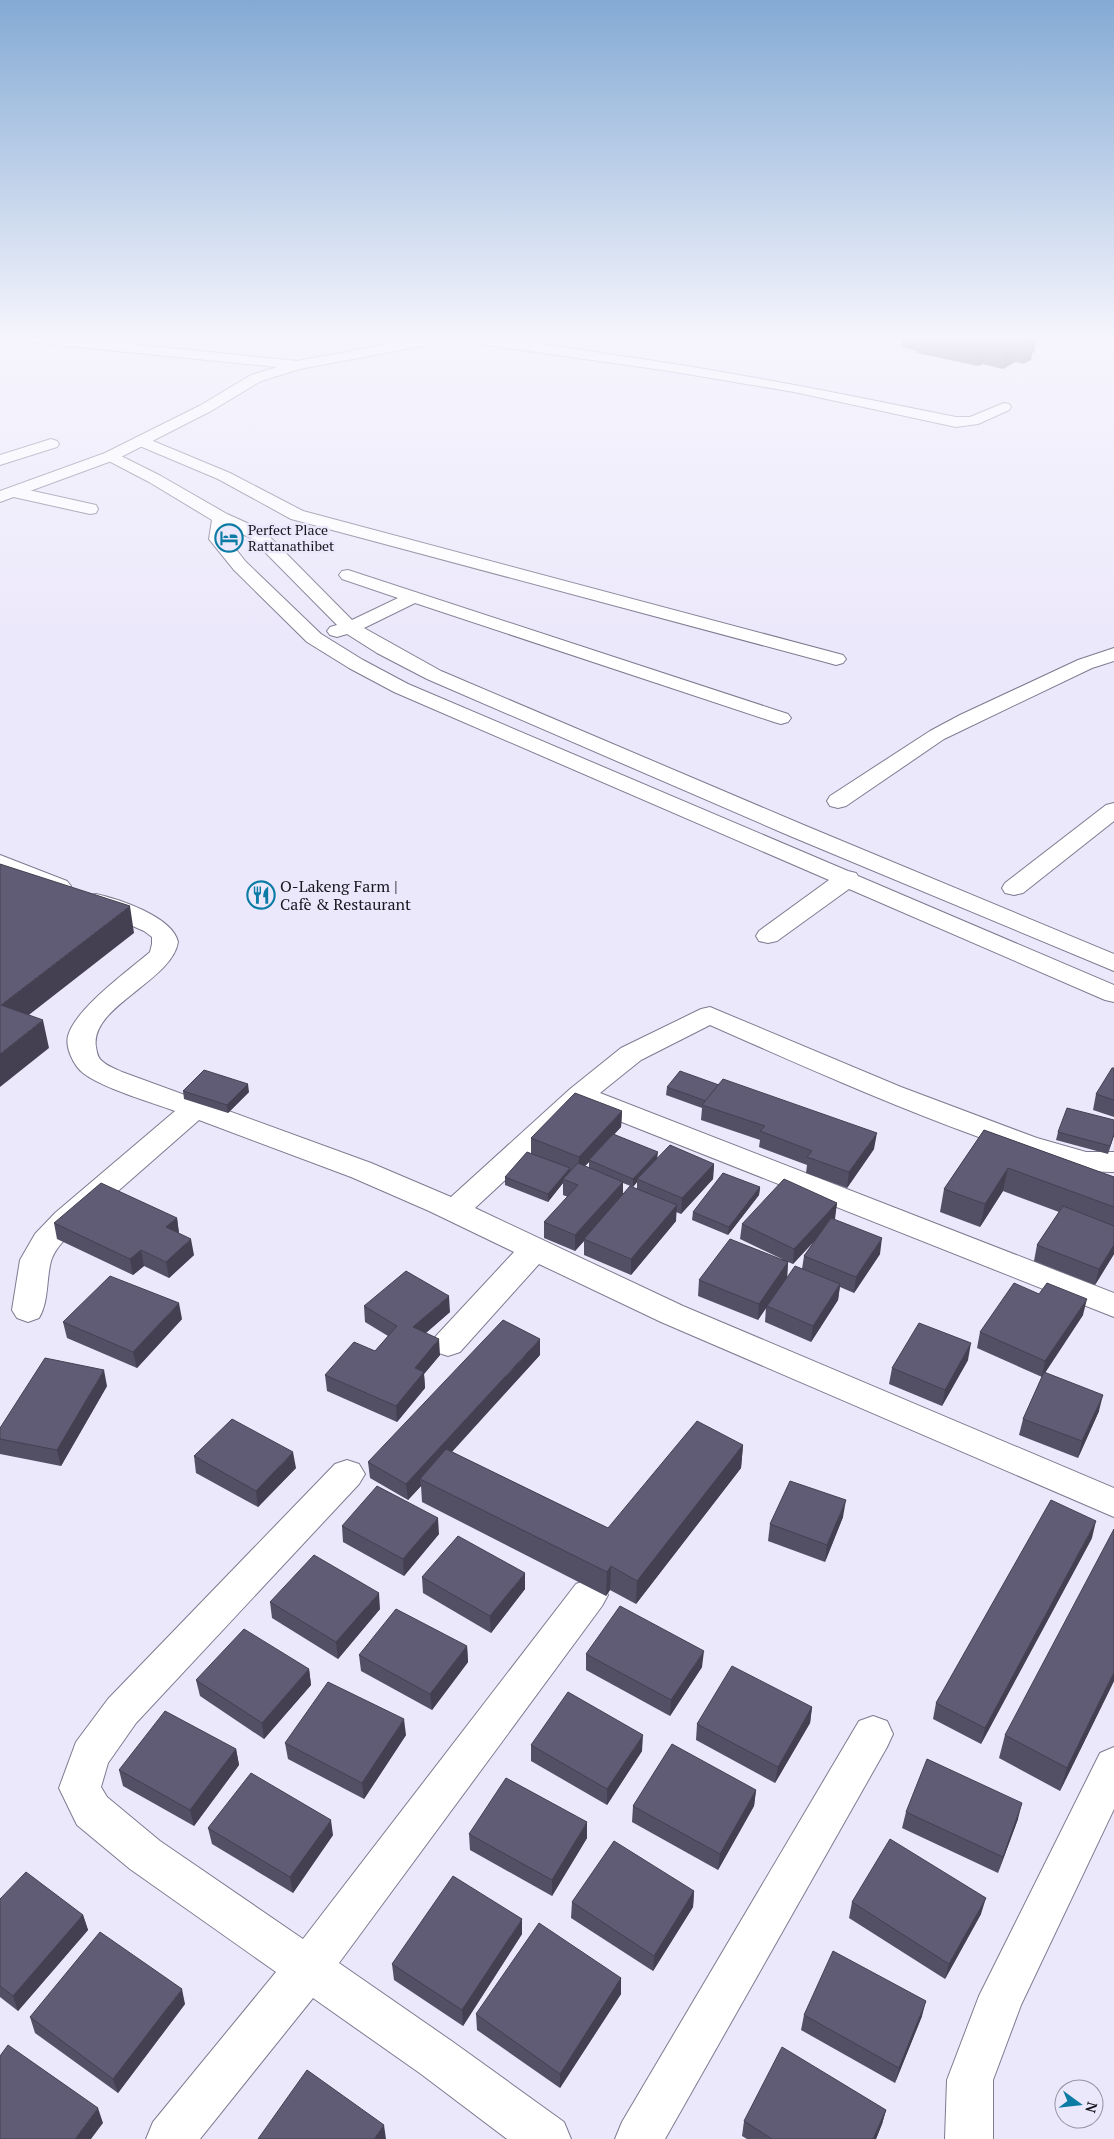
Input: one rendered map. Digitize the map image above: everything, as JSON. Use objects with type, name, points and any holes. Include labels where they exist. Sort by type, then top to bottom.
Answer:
[{"type":"street","points":[[7,494],[111,456],[147,438]]},
{"type":"street","points":[[141,441],[224,476],[297,516],[836,659]]},
{"type":"street","points":[[0,460],[51,444]]},
{"type":"street","points":[[111,456],[155,479],[221,518],[257,534],[350,628],[384,649],[434,675],[798,831],[1114,962]]},
{"type":"street","points":[[7,494],[90,509]]},
{"type":"street","points":[[221,518],[218,538],[240,566],[314,638],[356,664],[401,688],[659,800],[848,878],[1114,994]]},
{"type":"street","points":[[348,575],[781,718]]},
{"type":"street","points":[[314,638],[350,628],[414,597]]},
{"type":"street","points":[[838,801],[937,735],[967,719],[1085,664],[1114,654]]},
{"type":"street","points":[[705,818],[728,801]]},
{"type":"street","points":[[1014,888],[1114,810]]},
{"type":"street","points":[[0,862],[152,924],[164,935],[166,943],[161,955],[90,1019],[82,1037],[84,1056],[92,1067],[112,1078],[361,1170],[447,1207],[672,1314],[1114,1503]]},
{"type":"street","points":[[768,936],[848,878]]},
{"type":"street","points":[[447,1207],[631,1054],[710,1015],[938,1113],[1023,1143],[1074,1158],[1104,1163],[1114,1162]]},
{"type":"street","points":[[580,1095],[1114,1306]]},
{"type":"street","points":[[28,1310],[36,1260],[46,1241],[66,1220],[126,1170],[194,1109]]},
{"type":"street","points":[[448,1344],[534,1249]]},
{"type":"street","points":[[347,1474],[122,1711],[90,1755],[80,1788],[92,1811],[145,1855],[307,1970],[437,2058],[547,2139]]},
{"type":"street","points":[[170,2139],[307,1970],[589,1595]]},
{"type":"street","points":[[639,2139],[873,1734]]},
{"type":"street","points":[[969,2139],[970,2080],[1002,1996],[1114,1766]]},
{"type":"building","points":[[0,864],[130,906],[1,1005],[43,1020],[0,1054]]},
{"type":"building","points":[[1112,1068],[1114,1068],[1114,1100],[1096,1094]]},
{"type":"building","points":[[204,1070],[248,1084],[227,1105],[183,1091]]},
{"type":"building","points":[[680,1071],[719,1085],[706,1101],[667,1087]]},
{"type":"building","points":[[723,1079],[877,1133],[849,1172],[807,1157],[812,1151],[760,1131],[765,1126],[702,1105]]},
{"type":"building","points":[[575,1093],[622,1111],[579,1157],[531,1138]]},
{"type":"building","points":[[1067,1108],[1114,1120],[1114,1134],[1110,1146],[1058,1132]]},
{"type":"building","points":[[984,1130],[1114,1177],[1114,1207],[1008,1168],[985,1204],[944,1189]]},
{"type":"building","points":[[613,1134],[658,1152],[633,1179],[589,1160]]},
{"type":"building","points":[[670,1145],[714,1164],[682,1198],[637,1179]]},
{"type":"building","points":[[527,1152],[570,1168],[548,1194],[505,1177]]},
{"type":"building","points":[[578,1163],[623,1182],[575,1235],[544,1222],[578,1185],[563,1179]]},
{"type":"building","points":[[723,1173],[760,1187],[729,1227],[693,1212]]},
{"type":"building","points":[[784,1179],[837,1203],[794,1249],[742,1224]]},
{"type":"building","points":[[101,1183],[177,1218],[166,1227],[191,1239],[166,1262],[141,1250],[130,1259],[54,1223]]},
{"type":"building","points":[[630,1186],[677,1205],[631,1259],[584,1239]]},
{"type":"building","points":[[1063,1206],[1114,1226],[1114,1245],[1099,1269],[1037,1245]]},
{"type":"building","points":[[831,1218],[882,1238],[856,1277],[804,1256]]},
{"type":"building","points":[[730,1239],[788,1262],[759,1304],[699,1280]]},
{"type":"building","points":[[795,1266],[840,1284],[813,1326],[767,1306]]},
{"type":"building","points":[[406,1271],[449,1296],[413,1327],[439,1339],[415,1368],[424,1372],[396,1406],[325,1375],[354,1342],[375,1351],[397,1326],[364,1306]]},
{"type":"building","points":[[110,1276],[179,1303],[133,1352],[63,1322]]},
{"type":"building","points":[[1014,1283],[1039,1294],[1047,1283],[1087,1299],[1045,1361],[980,1332]]},
{"type":"building","points":[[503,1320],[540,1339],[406,1484],[368,1462]]},
{"type":"building","points":[[919,1323],[971,1343],[945,1390],[892,1368]]},
{"type":"building","points":[[45,1358],[104,1370],[57,1450],[0,1439],[0,1428]]},
{"type":"building","points":[[1044,1372],[1103,1395],[1082,1441],[1023,1419]]},
{"type":"building","points":[[232,1419],[293,1452],[256,1491],[194,1456]]},
{"type":"building","points":[[697,1421],[743,1445],[637,1581],[611,1566],[607,1572],[420,1479],[446,1449],[608,1528]]},
{"type":"building","points":[[790,1481],[846,1500],[827,1545],[770,1524]]},
{"type":"building","points":[[377,1486],[438,1518],[403,1559],[342,1526]]},
{"type":"building","points":[[1051,1500],[1096,1521],[985,1728],[936,1703]]},
{"type":"building","points":[[1114,1529],[1114,1672],[1067,1768],[1005,1735]]},
{"type":"building","points":[[458,1536],[525,1573],[490,1616],[422,1577]]},
{"type":"building","points":[[314,1555],[379,1593],[336,1642],[270,1602]]},
{"type":"building","points":[[620,1606],[704,1651],[671,1700],[586,1654]]},
{"type":"building","points":[[396,1609],[467,1646],[430,1694],[359,1655]]},
{"type":"building","points":[[244,1629],[309,1669],[262,1723],[196,1680]]},
{"type":"building","points":[[732,1666],[812,1707],[778,1767],[697,1724]]},
{"type":"building","points":[[328,1682],[404,1719],[362,1783],[285,1743]]},
{"type":"building","points":[[568,1692],[643,1735],[607,1789],[531,1745]]},
{"type":"building","points":[[165,1711],[236,1749],[190,1810],[119,1770]]},
{"type":"building","points":[[672,1744],[756,1790],[720,1854],[633,1806]]},
{"type":"building","points":[[927,1759],[1022,1803],[1003,1857],[906,1812]]},
{"type":"building","points":[[251,1773],[331,1820],[290,1877],[208,1828]]},
{"type":"building","points":[[506,1778],[587,1822],[552,1880],[469,1834]]},
{"type":"building","points":[[890,1839],[986,1898],[949,1964],[852,1902]]},
{"type":"building","points":[[614,1841],[694,1891],[654,1956],[572,1902]]},
{"type":"building","points":[[26,1872],[83,1915],[13,1996],[0,1986],[0,1899]]},
{"type":"building","points":[[453,1876],[522,1919],[462,2010],[392,1964]]},
{"type":"building","points":[[539,1923],[621,1978],[560,2074],[476,2014]]},
{"type":"building","points":[[100,1932],[182,1989],[113,2079],[30,2017]]},
{"type":"building","points":[[833,1951],[926,2001],[899,2068],[804,2015]]},
{"type":"building","points":[[8,2045],[98,2108],[75,2139],[0,2139],[0,2056]]},
{"type":"building","points":[[782,2047],[886,2110],[873,2139],[772,2139],[744,2121]]},
{"type":"building","points":[[307,2070],[384,2125],[374,2139],[258,2139]]},
{"type":"place","name":"Perfect Place Rattanathibet","points":[[229,538]]},
{"type":"place","name":"O-Lakeng Farm | Cafè & Restaurant","points":[[261,895]]}]
